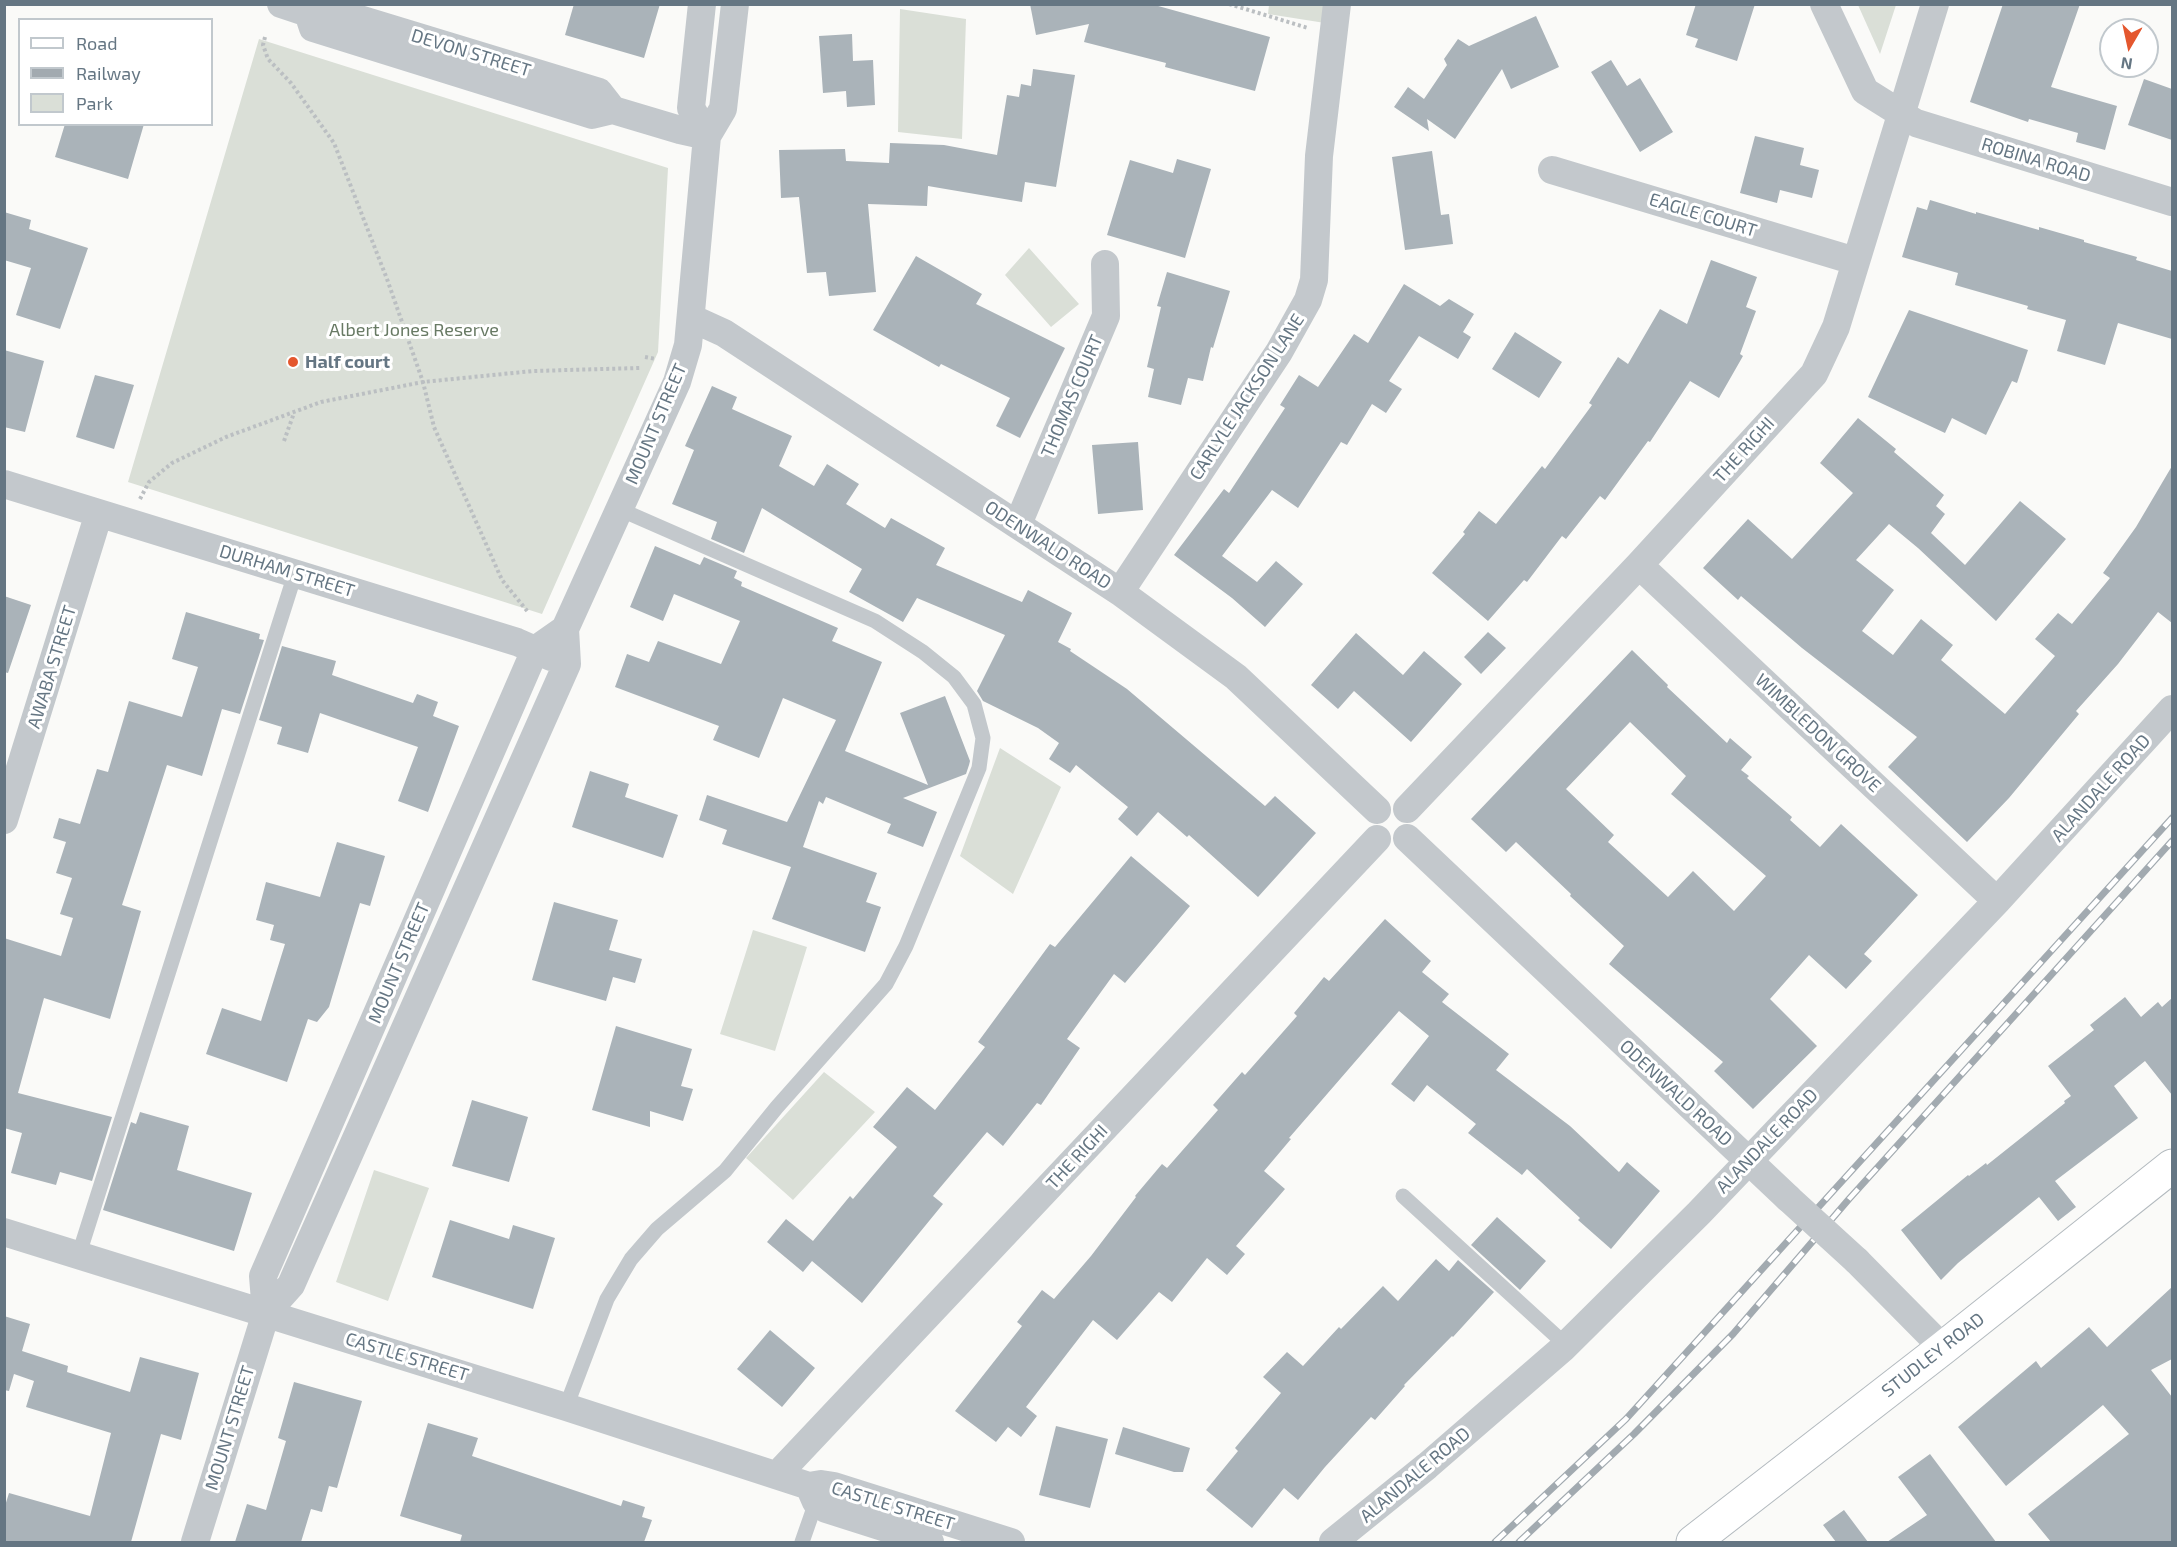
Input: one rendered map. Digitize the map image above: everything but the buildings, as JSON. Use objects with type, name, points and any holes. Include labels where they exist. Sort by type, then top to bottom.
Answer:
[{"type":"street","points":[[702,4],[691,108],[707,136]]},
{"type":"street","name":"MOUNT STREET","points":[[266,1313],[291,1285],[567,664],[565,629],[677,382],[688,345],[707,136],[723,109],[735,4]]},
{"type":"street","name":"CARLYLE JACKSON LANE","points":[[1120,592],[1279,352],[1308,300],[1314,280],[1319,156],[1337,4]]},
{"type":"street","name":"ROBINA ROAD","points":[[1824,4],[1865,91],[1916,123],[2172,202]]},
{"type":"street","name":"THE RIGHI","points":[[1407,809],[1639,565],[1814,374],[1836,327],[1935,4]]},
{"type":"street","name":"DEVON STREET","points":[[306,13],[599,92],[613,110],[707,136]]},
{"type":"street","name":"EAGLE COURT","points":[[1552,170],[1855,261]]},
{"type":"street","name":"THOMAS COURT","points":[[1018,524],[1106,316],[1105,264]]},
{"type":"street","name":"ODENWALD ROAD","points":[[691,318],[724,333],[1120,592],[1236,677],[1377,810]]},
{"type":"street","name":"DURHAM STREET","points":[[4,484],[517,642],[567,664]]},
{"type":"street","name":"AWABA STREET","points":[[4,820],[99,513]]},
{"type":"street","name":"WIMBLEDON GROVE","points":[[1639,565],[1997,901]]},
{"type":"street","points":[[535,650],[565,629]]},
{"type":"street","name":"MOUNT STREET","points":[[195,1542],[266,1313],[263,1276],[535,650]]},
{"type":"street","name":"ALANDALE ROAD","points":[[1333,1542],[1427,1466],[1566,1345],[1699,1213],[1997,901],[2172,709]]},
{"type":"street","points":[[1392,803],[1400,804],[1407,809],[1413,823],[1407,838],[1401,843],[1393,844],[1377,839],[1372,824],[1377,810],[1392,803]]},
{"type":"street","name":"ODENWALD ROAD","points":[[1407,838],[1857,1261],[1943,1348]]},
{"type":"street","name":"THE RIGHI","points":[[777,1475],[1377,839]]},
{"type":"street","name":"STUDLEY ROAD","points":[[1693,1542],[2172,1166]]},
{"type":"street","name":"CASTLE STREET","points":[[4,1232],[777,1475],[812,1494],[826,1509],[930,1542]]},
{"type":"street","name":"CASTLE STREET","points":[[812,1494],[821,1484],[834,1486],[1011,1542]]},
{"type":"lane","points":[[566,1407],[607,1299],[631,1259],[657,1229],[724,1171],[777,1107],[886,984],[906,946],[979,768],[983,738],[974,704],[954,677],[923,652],[875,621],[619,509]]},
{"type":"lane","points":[[79,1254],[295,574]]},
{"type":"lane","points":[[1403,1196],[1566,1345]]},
{"type":"lane","points":[[802,1542],[812,1494]]},
{"type":"path","points":[[1229,4],[1332,33]]},
{"type":"path","points":[[266,37],[263,45],[268,59],[291,83],[334,143],[387,279],[423,382],[434,427],[502,580],[528,612]]},
{"type":"path","points":[[132,522],[142,493],[150,482],[171,463],[226,437],[321,402],[423,382],[533,371],[640,368]]},
{"type":"path","points":[[284,441],[294,412]]},
{"type":"green space","points":[[1269,5],[1327,5],[1325,23],[1268,14]]},
{"type":"green space","points":[[1858,5],[1896,5],[1880,54]]},
{"type":"green space","points":[[900,9],[966,19],[962,139],[898,132]]},
{"type":"green space","name":"Albert Jones Reserve","points":[[259,39],[668,168],[658,352],[542,614],[128,482]]},
{"type":"green space","points":[[1029,248],[1079,304],[1051,327],[1005,275]]},
{"type":"green space","points":[[1000,748],[1061,787],[1013,894],[960,856]]},
{"type":"green space","points":[[753,930],[807,947],[775,1051],[720,1034]]},
{"type":"green space","points":[[824,1072],[875,1112],[793,1200],[746,1158]]},
{"type":"green space","points":[[374,1170],[429,1188],[388,1301],[336,1282]]},
{"type":"railway","points":[[1495,1542],[1626,1419],[2172,818]]},
{"type":"railway","points":[[1519,1542],[1634,1434],[1733,1334],[1849,1199],[2172,841]]},
{"type":"place","name":"Half court","points":[[293,362]]}]
